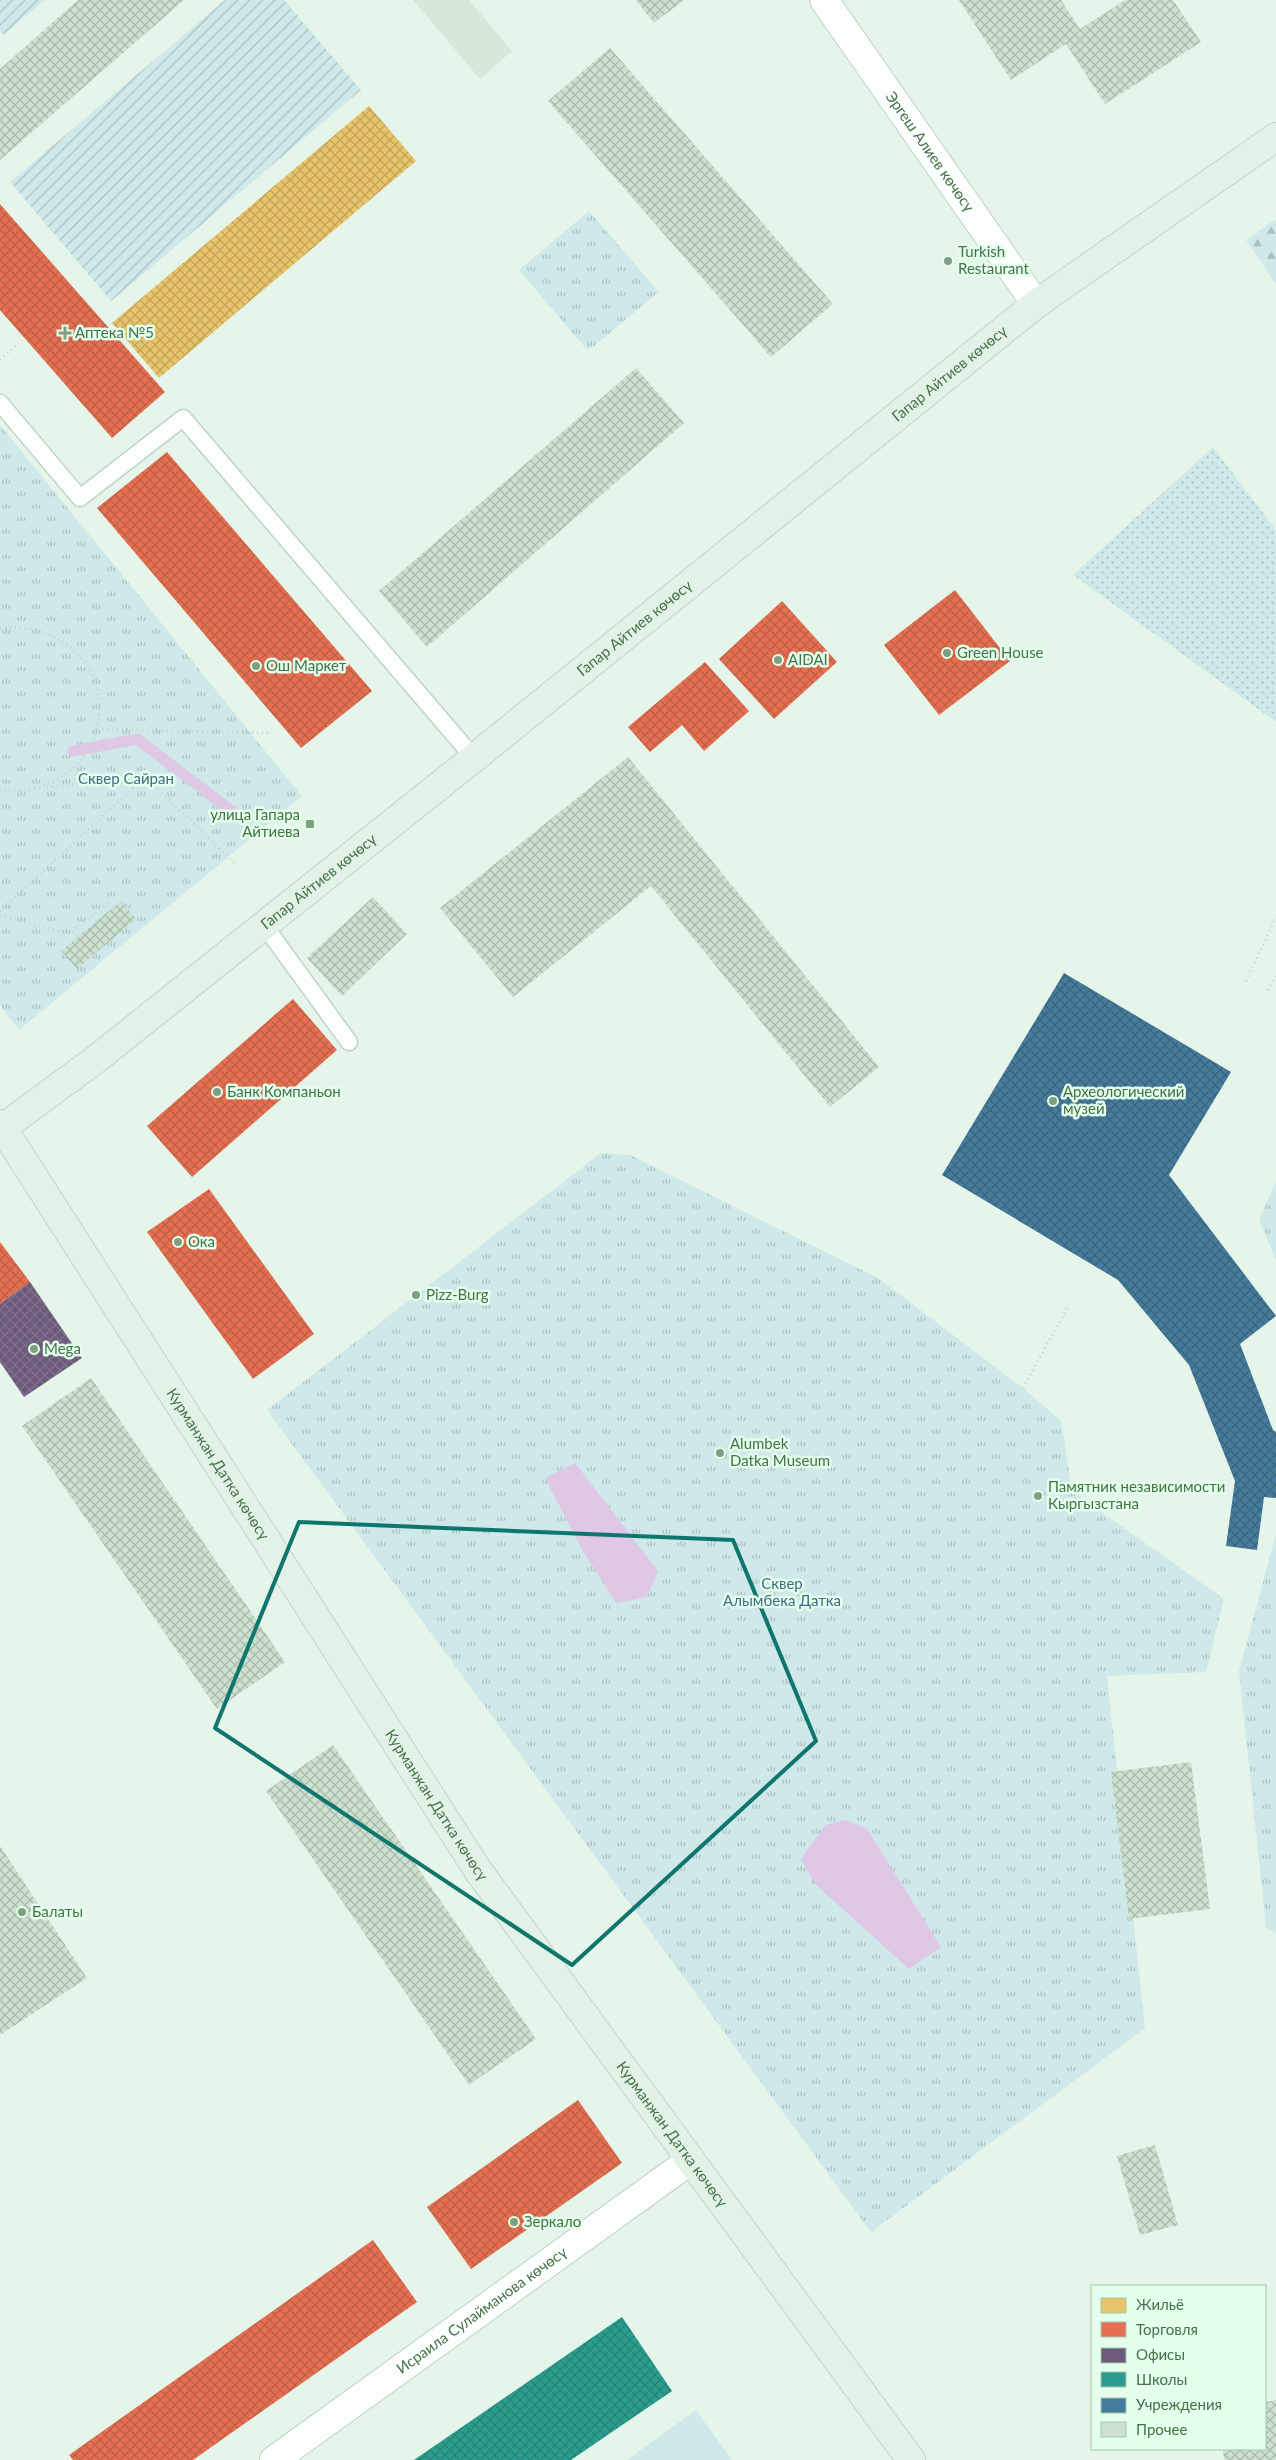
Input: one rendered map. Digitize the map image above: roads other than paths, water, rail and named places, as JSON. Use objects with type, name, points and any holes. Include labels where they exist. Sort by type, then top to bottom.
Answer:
[{"type":"main road","name":"Гапар Айтиев көчөсү","points":[[1,1128],[95,1060],[474,758],[1036,304],[1276,137]]},
{"type":"main road","name":"Курманжан Датка көчөсү","points":[[1,1128],[477,1869],[911,2460]]},
{"type":"street","name":"Эргеш Алиев көчөсү","points":[[824,0],[1036,304]]},
{"type":"street","name":"Исраила Сулайманова көчөсү","points":[[274,2460],[691,2160]]},
{"type":"lane","points":[[0,403],[80,498],[182,418],[474,758]]},
{"type":"lane","points":[[264,925],[349,1042]]},
{"type":"waterway","points":[[73,751],[137,739],[233,812]]},
{"type":"place","name":"Turkish Restaurant","points":[[948,261]]},
{"type":"place","name":"Аптека №5","points":[[65,333]]},
{"type":"place","name":"Green House","points":[[947,653]]},
{"type":"place","name":"AIDAI","points":[[778,660]]},
{"type":"place","name":"Ош Маркет","points":[[256,666]]},
{"type":"place","name":"улица Гапара Айтиева","points":[[310,824]]},
{"type":"place","name":"Банк Компаньон","points":[[217,1092]]},
{"type":"place","name":"Археологический музей","points":[[1053,1101]]},
{"type":"place","name":"Ока","points":[[178,1242]]},
{"type":"place","name":"Pizz-Burg","points":[[416,1295]]},
{"type":"place","name":"Mega","points":[[34,1349]]},
{"type":"place","name":"Alumbek Datka Museum","points":[[720,1453]]},
{"type":"place","name":"Памятник независимости Кыргызстана","points":[[1038,1496]]},
{"type":"place","name":"Балаты","points":[[22,1912]]},
{"type":"place","name":"Зеркало","points":[[514,2222]]},
{"type":"park label","name":"Сквер Сайран","points":[[126,779]]},
{"type":"park label","name":"Сквер Алымбека Датка","points":[[782,1592]]}]
